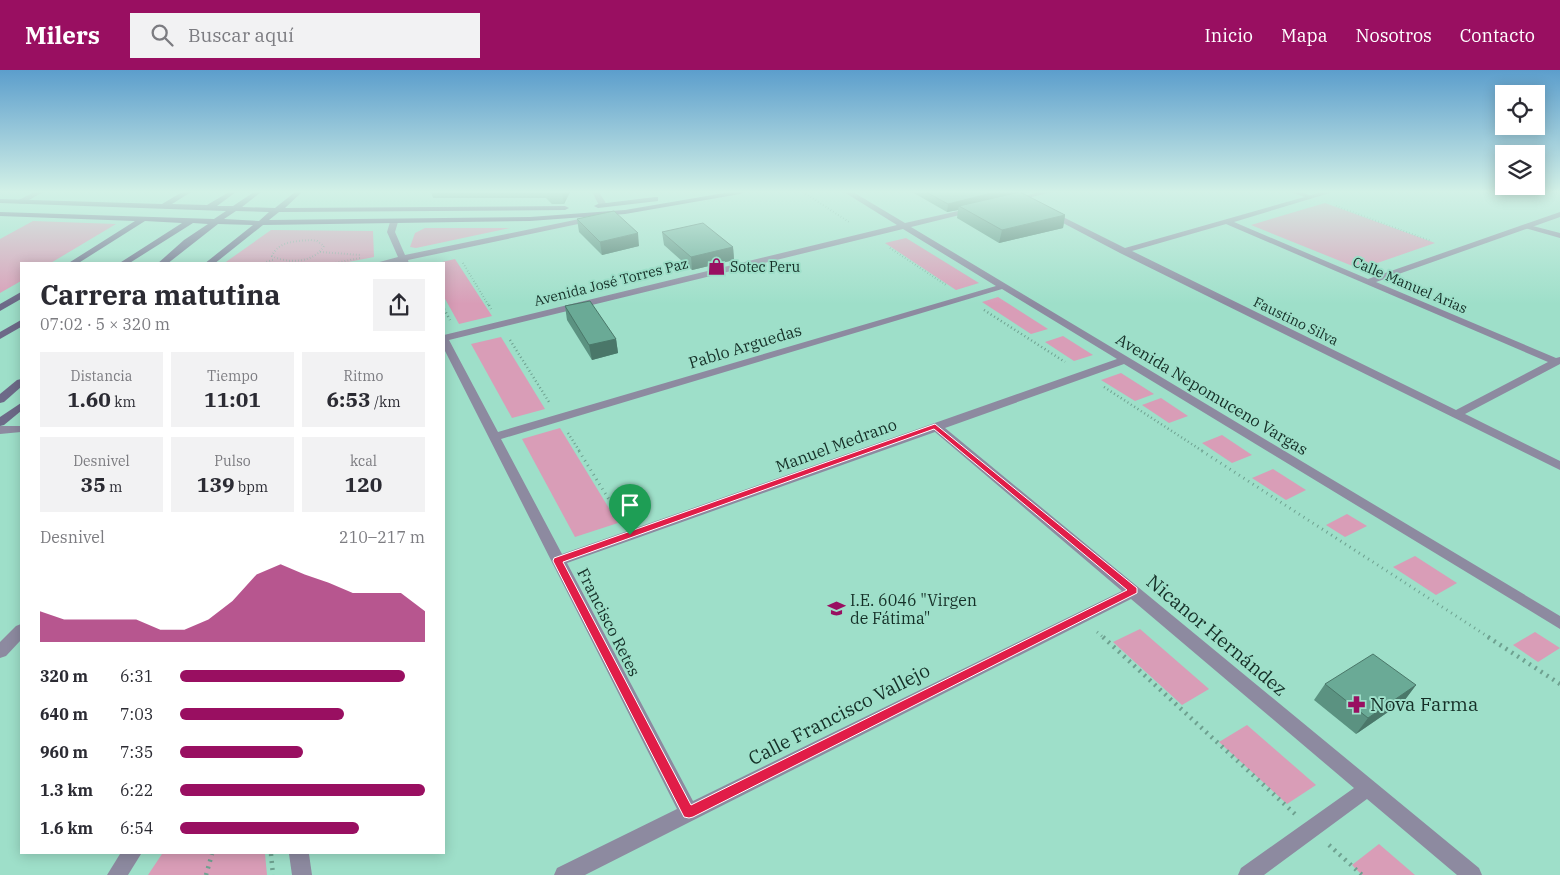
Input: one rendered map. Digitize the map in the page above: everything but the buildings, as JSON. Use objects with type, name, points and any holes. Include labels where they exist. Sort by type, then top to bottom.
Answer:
[{"type":"main road","points":[[74,262],[126,230]]},
{"type":"main road","points":[[125,262],[177,230]]},
{"type":"main road","points":[[163,262],[205,230]]},
{"type":"main road","points":[[211,262],[253,230]]},
{"type":"main road","points":[[0,308],[20,296]]},
{"type":"main road","points":[[0,336],[20,324]]},
{"type":"main road","points":[[0,400],[20,383]]},
{"type":"main road","points":[[0,423],[20,407]]},
{"type":"street","points":[[392,230],[391,232],[403,261],[542,230]]},
{"type":"street","name":"Avenida José Torres Paz","points":[[445,339],[888,230]]},
{"type":"street","name":"Avenida Nepomuceno Vargas","points":[[910,230],[1560,623]]},
{"type":"street","name":"Faustino Silva","points":[[1080,230],[1560,466]]},
{"type":"street","points":[[1123,251],[1196,230]]},
{"type":"street","name":"Calle Manuel Arias","points":[[1245,230],[1558,361]]},
{"type":"street","points":[[1368,282],[1518,230]]},
{"type":"street","points":[[1539,230],[1560,236]]},
{"type":"street","name":"Pablo Arguedas","points":[[495,437],[1004,286]]},
{"type":"street","name":"Francisco Retes","points":[[445,341],[689,813]]},
{"type":"street","name":"Manuel Medrano","points":[[558,561],[1125,360]]},
{"type":"street","points":[[1456,415],[1558,361]]},
{"type":"street","name":"Nicanor Hernández","points":[[935,426],[1472,875]]},
{"type":"street","points":[[0,430],[20,429]]},
{"type":"street","name":"Calle Francisco Vallejo","points":[[564,875],[1134,591]]},
{"type":"street","points":[[0,652],[20,631]]},
{"type":"street","points":[[1248,875],[1368,788]]},
{"type":"street","points":[[117,875],[131,854]]},
{"type":"street","points":[[299,854],[302,875]]},
{"type":"path","points":[[861,230],[1560,684]]},
{"type":"path","points":[[1400,230],[1435,242],[1426,245]]},
{"type":"path","points":[[266,262],[275,258],[288,261],[306,258],[320,252],[324,246],[317,241],[311,240],[287,244],[275,250],[272,256],[275,258]]},
{"type":"path","points":[[454,248],[630,535]]},
{"type":"path","points":[[339,262],[363,257]]},
{"type":"path","points":[[1081,617],[1362,875]]},
{"type":"path","points":[[206,875],[212,854]]},
{"type":"path","points":[[271,854],[273,875]]},
{"type":"shaded area","points":[[17,230],[107,230],[52,262],[20,262],[20,282],[0,293],[0,239]]},
{"type":"shaded area","points":[[271,230],[373,231],[374,257],[348,262],[226,262]]},
{"type":"shaded area","points":[[422,230],[503,230],[416,248],[410,247],[415,233]]},
{"type":"shaded area","points":[[1262,230],[1398,230],[1435,243],[1360,269]]},
{"type":"shaded area","points":[[906,238],[979,283],[956,290],[885,243]]},
{"type":"shaded area","points":[[455,259],[492,316],[459,324],[445,299],[445,262],[442,262]]},
{"type":"shaded area","points":[[998,297],[1048,329],[1031,334],[982,302]]},
{"type":"shaded area","points":[[1063,336],[1093,355],[1074,361],[1045,342]]},
{"type":"shaded area","points":[[501,337],[545,409],[512,418],[471,344]]},
{"type":"shaded area","points":[[1121,373],[1154,394],[1135,401],[1101,380]]},
{"type":"shaded area","points":[[1161,398],[1188,416],[1169,423],[1142,405]]},
{"type":"shaded area","points":[[560,428],[618,523],[575,537],[522,439]]},
{"type":"shaded area","points":[[1222,435],[1252,455],[1232,463],[1202,443]]},
{"type":"shaded area","points":[[1273,469],[1306,490],[1286,500],[1252,478]]},
{"type":"shaded area","points":[[1347,514],[1367,526],[1345,537],[1326,525]]},
{"type":"shaded area","points":[[1415,556],[1457,583],[1436,595],[1393,567]]},
{"type":"shaded area","points":[[1140,629],[1209,689],[1182,705],[1113,642]]},
{"type":"shaded area","points":[[1535,632],[1560,648],[1538,662],[1513,645]]},
{"type":"shaded area","points":[[1247,725],[1316,785],[1287,804],[1219,742]]},
{"type":"shaded area","points":[[1379,844],[1415,875],[1362,875],[1352,865]]},
{"type":"shaded area","points":[[162,854],[265,854],[267,875],[148,875]]},
{"type":"place","name":"Sotec Peru","points":[[716,267]]},
{"type":"place","name":"I.E. 6046 \"Virgen de Fátima\"","points":[[836,609]]},
{"type":"place","name":"Nova Farma","points":[[1356,704]]},
{"type":"route","points":[[935,426],[1134,591],[689,813],[558,561],[630,535],[935,426]]}]
